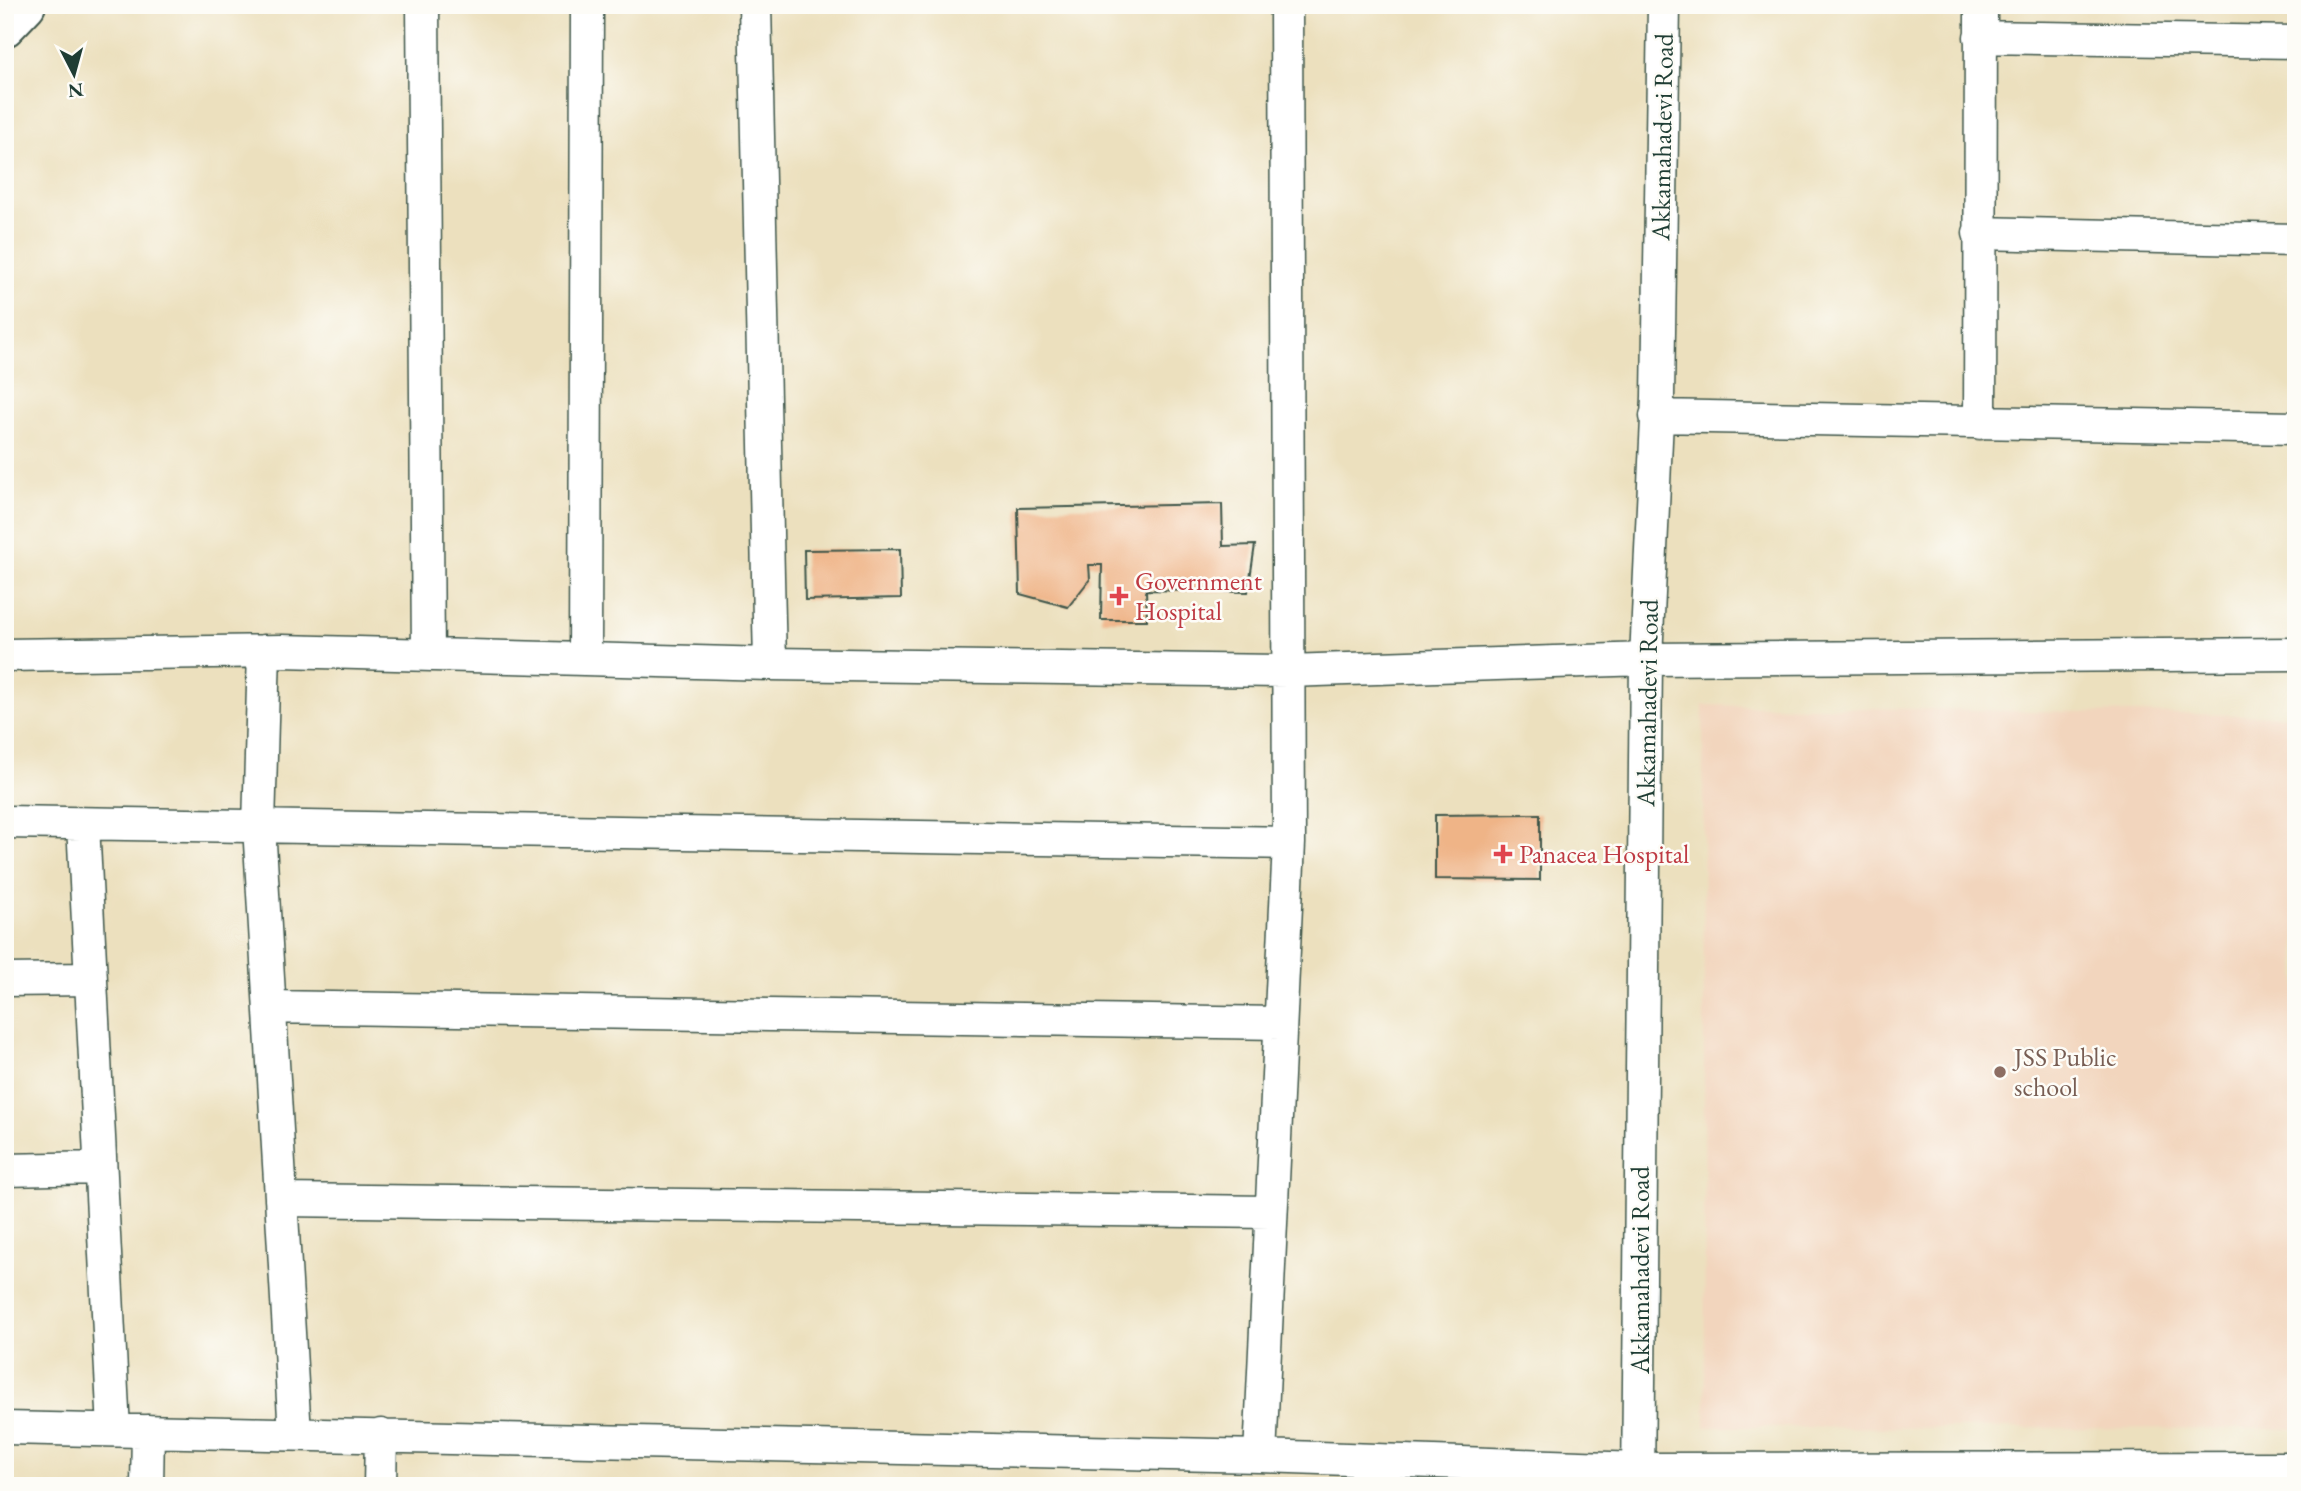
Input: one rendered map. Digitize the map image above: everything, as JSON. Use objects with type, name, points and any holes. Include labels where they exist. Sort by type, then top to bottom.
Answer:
[{"type":"street","points":[[5,27],[26,5]]},
{"type":"street","points":[[423,5],[428,655]]},
{"type":"street","points":[[585,659],[587,5]]},
{"type":"street","points":[[755,5],[770,664]]},
{"type":"street","points":[[1260,1456],[1289,843],[1286,5]]},
{"type":"street","name":"Akkamahadevi Road","points":[[1638,1477],[1646,659],[1658,397],[1664,5]]},
{"type":"street","points":[[1980,5],[1980,423]]},
{"type":"street","points":[[1980,37],[2296,42]]},
{"type":"street","points":[[1979,233],[2296,240]]},
{"type":"street","points":[[1656,416],[2296,428]]},
{"type":"street","points":[[264,651],[259,826],[296,1434]]},
{"type":"street","points":[[5,655],[264,651],[770,664],[1288,671],[1646,659],[2296,654]]},
{"type":"street","points":[[5,822],[1289,843]]},
{"type":"street","points":[[83,824],[114,1430]]},
{"type":"street","points":[[5,980],[91,979]]},
{"type":"street","points":[[270,1007],[1280,1023]]},
{"type":"street","points":[[5,1170],[100,1168]]},
{"type":"street","points":[[281,1200],[1270,1212]]},
{"type":"street","points":[[5,1428],[1260,1456],[1638,1477],[1902,1477],[2296,1468]]},
{"type":"street","points":[[147,1486],[148,1430]]},
{"type":"street","points":[[380,1486],[381,1435]]},
{"type":"shaded area","name":"JSS Public school","points":[[1703,705],[2296,716],[2296,1429],[1705,1427]]},
{"type":"building","points":[[1222,504],[1223,546],[1255,545],[1248,592],[1146,590],[1147,620],[1101,620],[1102,565],[1089,565],[1090,579],[1068,607],[1020,594],[1018,508]]},
{"type":"building","points":[[900,549],[901,598],[805,600],[804,550]]},
{"type":"building","points":[[1540,814],[1540,880],[1435,879],[1435,815]]},
{"type":"place","name":"Government Hospital","points":[[1119,596]]},
{"type":"place","name":"Panacea Hospital","points":[[1503,854]]},
{"type":"place","name":"JSS Public school","points":[[2000,1072]]}]
